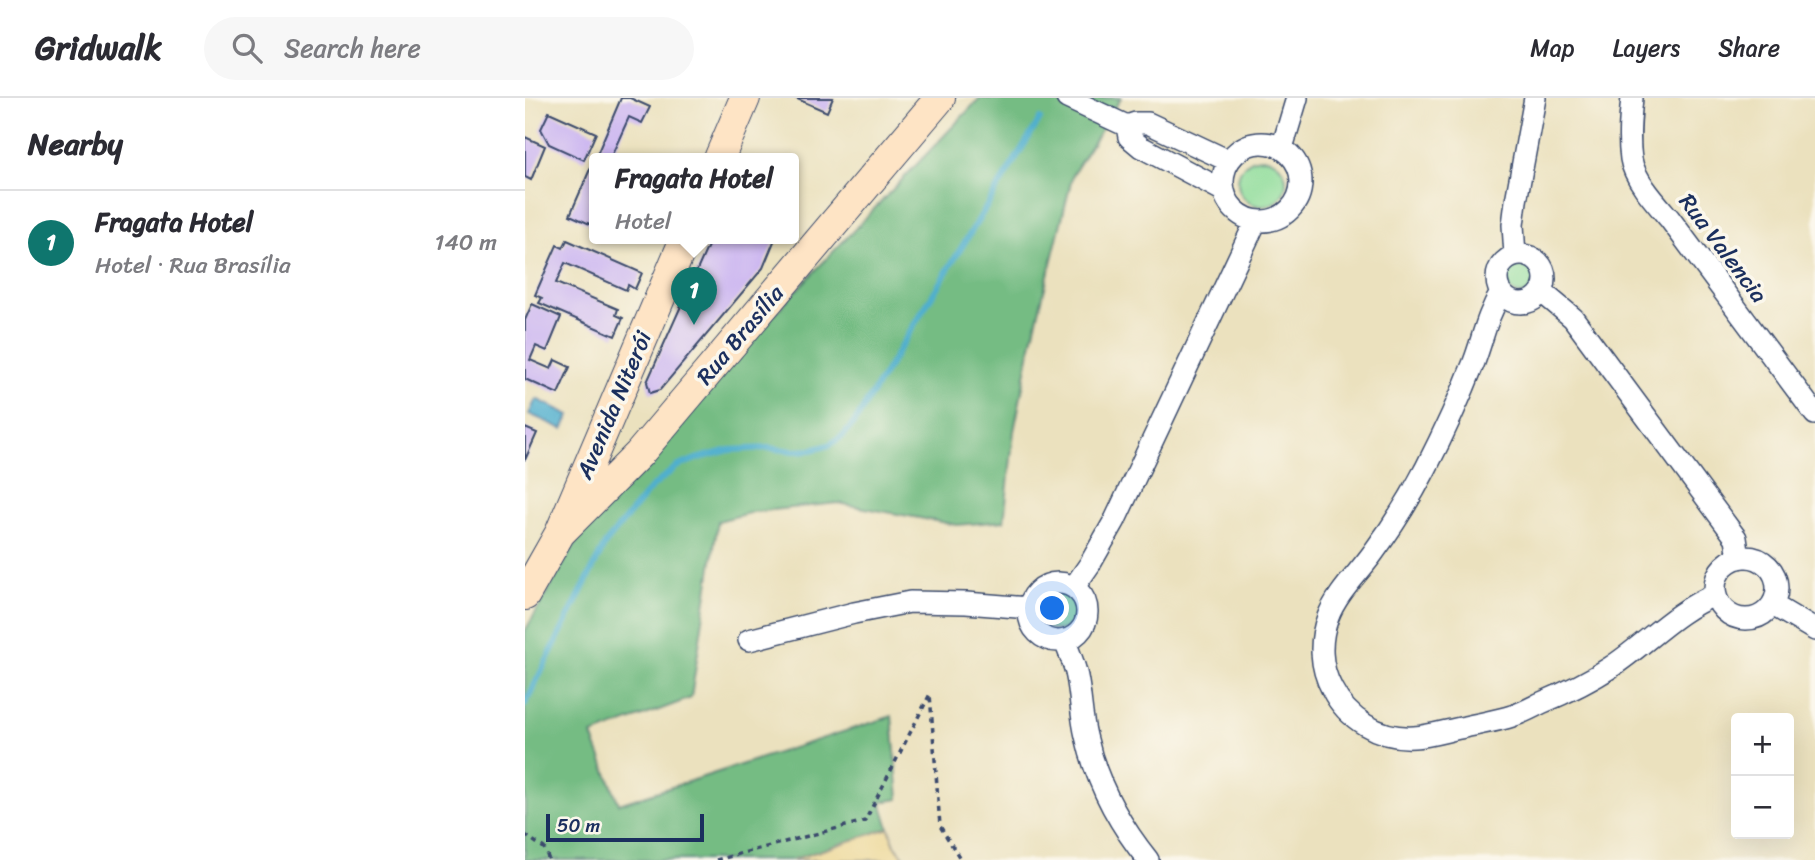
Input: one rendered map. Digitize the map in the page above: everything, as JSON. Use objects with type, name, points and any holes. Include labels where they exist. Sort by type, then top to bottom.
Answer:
[{"type":"street","points":[[722,153],[745,98]]},
{"type":"street","name":"Rua Brasília","points":[[560,533],[639,454],[940,98]]},
{"type":"street","points":[[1067,98],[1128,127]]},
{"type":"street","points":[[1282,148],[1297,98]]},
{"type":"street","points":[[1515,255],[1513,226],[1516,201],[1535,98]]},
{"type":"street","name":"Rua Valencia","points":[[1632,98],[1629,126],[1631,161],[1646,190],[1815,414]]},
{"type":"street","points":[[1128,127],[1136,123],[1148,123],[1229,161]]},
{"type":"street","points":[[1128,127],[1129,137],[1141,147],[1224,191]]},
{"type":"street","points":[[1268,143],[1282,148],[1294,159],[1300,173],[1301,188],[1296,202],[1285,214],[1271,220],[1256,220],[1242,215],[1230,205],[1224,191],[1224,176],[1229,161],[1239,150],[1253,144],[1268,143]]},
{"type":"street","points":[[1074,587],[1115,520],[1256,220]]},
{"type":"street","name":"Avenida Niterói","points":[[560,533],[683,244]]},
{"type":"street","points":[[1525,254],[1534,258],[1545,273],[1542,292],[1527,303],[1508,300],[1497,285],[1500,266],[1515,255],[1525,254]]},
{"type":"street","points":[[1542,292],[1573,318],[1737,538],[1738,558]]},
{"type":"street","points":[[1501,293],[1488,316],[1460,396],[1424,473],[1374,552],[1335,603],[1328,617],[1322,649],[1323,666],[1335,696],[1356,719],[1382,733],[1397,736],[1427,735],[1513,716],[1611,667],[1692,606],[1716,596]]},
{"type":"street","points":[[525,595],[560,533]]},
{"type":"street","points":[[1751,557],[1762,562],[1771,570],[1776,581],[1777,593],[1773,605],[1764,614],[1753,619],[1730,615],[1721,607],[1716,596],[1715,583],[1719,572],[1727,563],[1738,558],[1751,557]]},
{"type":"street","points":[[1063,582],[1074,587],[1087,605],[1088,617],[1084,628],[1065,641],[1054,642],[1043,638],[1034,630],[1030,619],[1029,608],[1033,597],[1041,588],[1051,583],[1063,582]]},
{"type":"street","points":[[749,640],[854,613],[910,602],[1029,608]]},
{"type":"street","points":[[1773,605],[1815,630]]},
{"type":"street","points":[[1065,641],[1077,675],[1084,727],[1095,768],[1121,822],[1148,860]]},
{"type":"path","points":[[716,860],[865,821],[930,694],[940,825],[961,860]]},
{"type":"path","points":[[525,835],[544,848],[549,860]]},
{"type":"green space","points":[[980,98],[1121,98],[1073,174],[1033,336],[1014,431],[1004,521],[957,525],[838,503],[753,512],[718,521],[691,698],[592,735],[619,804],[892,716],[899,799],[881,802],[889,828],[792,860],[525,860],[525,631],[592,514],[790,297]]},
{"type":"green space","points":[[1262,158],[1279,165],[1286,182],[1279,199],[1262,206],[1245,199],[1238,182],[1245,165]]},
{"type":"green space","points":[[1521,264],[1532,268],[1536,279],[1532,290],[1521,294],[1510,290],[1506,279],[1510,268]]},
{"type":"green space","points":[[1058,594],[1071,599],[1076,612],[1071,625],[1058,630],[1045,625],[1040,612],[1045,599]]},
{"type":"sand","points":[[889,828],[895,845],[907,860],[792,860]]},
{"type":"water","points":[[536,399],[570,415],[563,429],[529,414]]},
{"type":"building","points":[[621,98],[630,98],[650,107],[642,123],[629,117],[613,153],[598,153]]},
{"type":"building","points":[[795,98],[833,98],[827,112]]},
{"type":"building","points":[[549,112],[596,133],[584,160],[549,144],[541,129]]},
{"type":"building","points":[[525,137],[545,146],[531,180],[525,177]]},
{"type":"building","points":[[589,171],[589,224],[570,215]]},
{"type":"building","points":[[567,240],[642,273],[635,289],[628,285],[626,290],[565,263],[556,283],[618,309],[616,315],[623,318],[615,336],[539,303],[542,298],[535,295],[557,245],[563,248]]},
{"type":"building","points":[[709,244],[773,244],[763,268],[660,390],[650,393],[647,382]]},
{"type":"building","points":[[532,304],[561,317],[547,351],[536,346],[530,360],[551,369],[555,360],[570,367],[558,394],[525,379],[525,320]]},
{"type":"building","points":[[525,428],[537,433],[525,460]]},
{"type":"waterway","points":[[525,704],[605,544],[650,489],[676,467],[729,450],[811,450],[829,445],[844,435],[856,420],[1040,119]]},
{"type":"place","name":"Fragata Hotel","points":[[694,325]]}]
